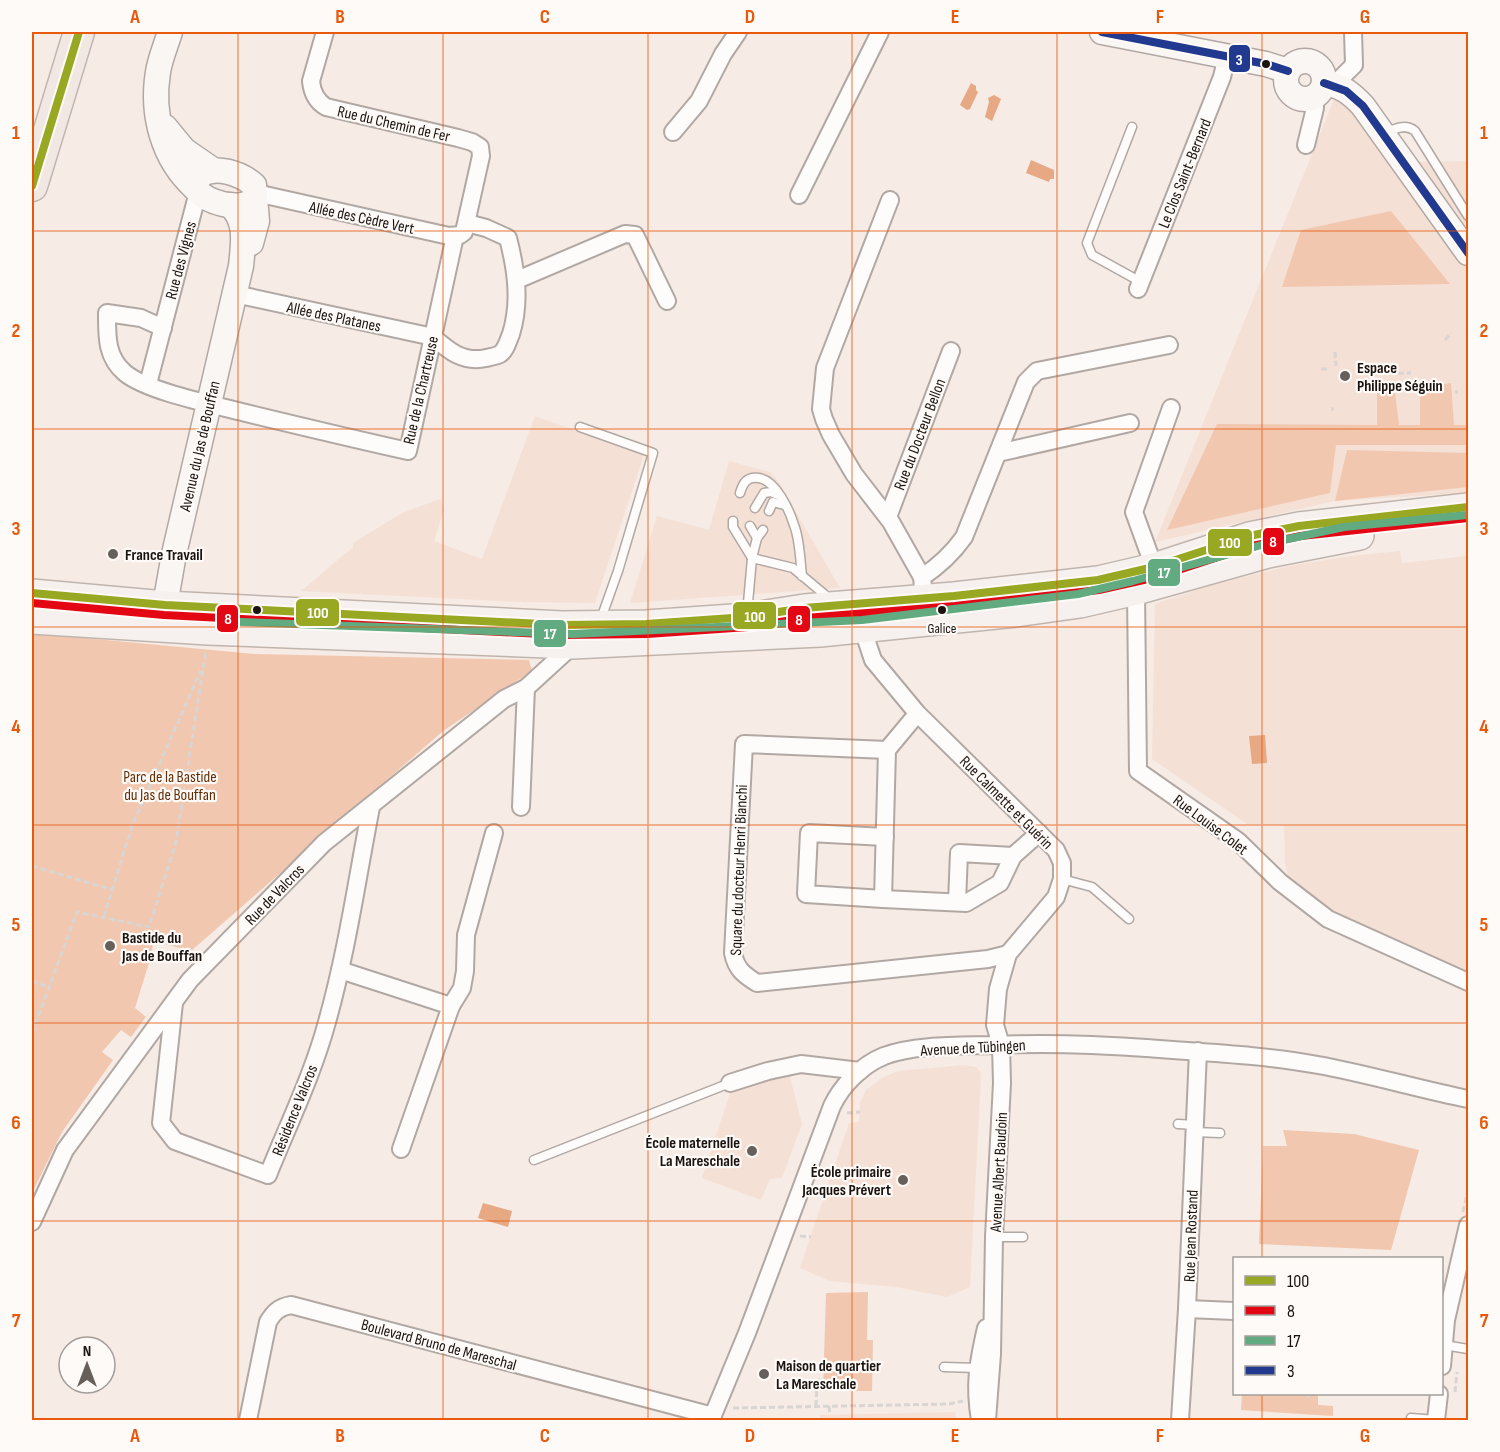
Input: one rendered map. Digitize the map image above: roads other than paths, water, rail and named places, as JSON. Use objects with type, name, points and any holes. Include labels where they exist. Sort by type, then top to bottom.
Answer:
[{"type":"highway","points":[[32,121],[64,32]]},
{"type":"highway","points":[[32,186],[79,32]]},
{"type":"main road","points":[[1383,525],[1468,507]]},
{"type":"main road","points":[[581,632],[1098,580],[1149,581],[1249,536],[1266,544],[1299,526],[1468,525]]},
{"type":"main road","points":[[32,593],[165,617]]},
{"type":"main road","points":[[32,620],[165,617],[729,639],[863,630],[920,599]]},
{"type":"street","points":[[156,116],[184,150],[213,170],[242,177],[254,185],[255,196],[243,205],[230,205],[196,190],[172,162],[156,116],[158,72],[170,32]]},
{"type":"street","name":"Rue du Chemin de Fer","points":[[325,32],[311,81],[320,103],[326,107],[472,142],[480,147],[481,156],[462,230]]},
{"type":"street","points":[[673,132],[699,101],[723,54],[738,32]]},
{"type":"street","points":[[799,195],[880,32]]},
{"type":"street","points":[[1102,32],[1266,64],[1288,71],[1286,82],[1290,92],[1299,98],[1310,98],[1349,72],[1354,65],[1353,32]]},
{"type":"street","name":"Le Clos Saint-Bernard","points":[[1140,285],[1222,78],[1227,56]]},
{"type":"street","points":[[1324,88],[1346,90],[1355,98],[1384,134],[1468,254]]},
{"type":"street","points":[[1306,145],[1315,108],[1324,88]]},
{"type":"street","points":[[196,190],[200,175],[213,170]]},
{"type":"street","name":"Rue des Vignes","points":[[148,384],[196,190]]},
{"type":"street","name":"Allée des Cèdre Vert","points":[[255,196],[462,230],[486,228],[508,238],[517,280]]},
{"type":"street","name":"Avenue du Jas de Bouffan","points":[[165,617],[174,554],[208,404],[242,266],[256,229],[255,196]]},
{"type":"street","points":[[890,200],[825,368],[821,398],[824,419],[831,435],[854,474],[888,517],[920,599]]},
{"type":"street","name":"Avenue du Jas de Bouffan","points":[[230,205],[239,215],[242,223],[242,266]]},
{"type":"street","name":"Rue de la Chartreuse","points":[[208,404],[408,452],[433,337],[462,230]]},
{"type":"street","points":[[433,337],[454,355],[479,360],[499,355],[507,345],[516,318],[517,280],[625,234],[635,235],[667,301]]},
{"type":"street","name":"Allée des Platanes","points":[[235,294],[433,337]]},
{"type":"street","points":[[162,328],[141,318],[107,313],[107,339],[114,360],[132,378],[208,404]]},
{"type":"street","points":[[920,599],[938,567],[964,537],[1026,382],[1037,371],[1169,345]]},
{"type":"street","name":"Rue du Docteur Bellon","points":[[888,517],[951,351]]},
{"type":"street","points":[[1149,581],[1134,512],[1171,408]]},
{"type":"street","points":[[998,453],[1131,423]]},
{"type":"street","name":"Rue Louise Colet","points":[[1149,581],[1138,771],[1238,841],[1280,882],[1328,919],[1468,982]]},
{"type":"street","name":"Rue Calmette et Guérin","points":[[863,630],[873,660],[914,717],[1056,850],[1062,863],[1062,879]]},
{"type":"street","name":"Rue de Valcros","points":[[32,1222],[65,1150],[190,980],[324,843],[504,699],[526,688],[581,632]]},
{"type":"street","points":[[520,807],[526,688]]},
{"type":"street","points":[[883,899],[887,750],[914,717]]},
{"type":"street","name":"Square du docteur Henri Bianchi","points":[[887,750],[744,744],[733,953],[735,964],[742,974],[757,983],[988,959],[1008,954]]},
{"type":"street","name":"Résidence Valcros","points":[[169,1009],[161,1123],[174,1141],[268,1175],[327,1022],[340,969],[371,807]]},
{"type":"street","points":[[885,837],[809,832],[806,894],[966,903],[1000,883],[1013,856],[1039,833]]},
{"type":"street","points":[[401,1149],[451,1006],[462,988],[466,936],[494,833]]},
{"type":"street","points":[[957,903],[959,853],[1013,856]]},
{"type":"street","points":[[1001,1044],[995,1024],[998,989],[1008,954],[1056,897],[1062,879]]},
{"type":"street","points":[[340,969],[451,1006]]},
{"type":"street","name":"Avenue de Tübingen","points":[[714,1415],[832,1106],[842,1090],[860,1071],[883,1056],[905,1051],[1001,1044],[1126,1046],[1228,1053],[1316,1065],[1468,1099]]},
{"type":"street","name":"Avenue Albert Baudoin","points":[[987,1420],[992,1354],[994,1237],[1002,1083],[1001,1044]]},
{"type":"street","name":"Rue Jean Rostand","points":[[1180,1420],[1187,1309],[1189,1127],[1198,1052]]},
{"type":"street","points":[[730,1083],[801,1064],[860,1071]]},
{"type":"street","points":[[1443,1354],[1444,1319],[1468,1225]]},
{"type":"street","name":"Avenue Albert Baudoin","points":[[980,1420],[976,1399],[977,1368],[992,1300]]},
{"type":"street","name":"Boulevard Bruno de Mareschal","points":[[248,1420],[268,1322],[281,1307],[291,1305],[714,1415]]},
{"type":"street","points":[[1187,1309],[1233,1311]]},
{"type":"street","points":[[1436,1420],[1439,1395]]},
{"type":"lane","points":[[1384,134],[1403,127],[1411,128],[1468,216]]},
{"type":"lane","points":[[1132,128],[1087,243],[1092,255],[1140,285]]},
{"type":"lane","points":[[580,427],[653,453],[603,613],[581,632]]},
{"type":"lane","points":[[740,494],[748,478],[756,477],[767,480],[795,526],[802,576]]},
{"type":"lane","points":[[755,508],[764,493],[771,492],[778,495]]},
{"type":"lane","points":[[769,511],[773,502],[784,505]]},
{"type":"lane","points":[[733,521],[733,527],[752,558],[793,568],[837,605]]},
{"type":"lane","points":[[750,526],[757,538]]},
{"type":"lane","points":[[747,617],[752,558],[757,538],[763,530]]},
{"type":"lane","points":[[1062,879],[1092,886],[1129,919]]},
{"type":"lane","points":[[534,1160],[730,1083]]},
{"type":"lane","points":[[1189,1127],[1220,1133]]},
{"type":"lane","points":[[994,1237],[1023,1237]]},
{"type":"lane","points":[[1444,1344],[1468,1349]]},
{"type":"lane","points":[[944,1367],[977,1368]]},
{"type":"lane","points":[[1411,1418],[1436,1420]]},
{"type":"place","name":"Espace Philippe Séguin","points":[[1345,376]]},
{"type":"place","name":"France Travail","points":[[113,554]]},
{"type":"place","name":"Galice","points":[[942,610]]},
{"type":"place","name":"Bastide du Jas de Bouffan","points":[[110,946]]},
{"type":"place","name":"École maternelle La Mareschale","points":[[752,1151]]},
{"type":"place","name":"École primaire Jacques Prévert","points":[[903,1180]]},
{"type":"place","name":"Maison de quartier La Mareschale","points":[[764,1374]]},
{"type":"park label","name":"Parc de la Bastide du Jas de Bouffan","points":[[170,785]]}]
